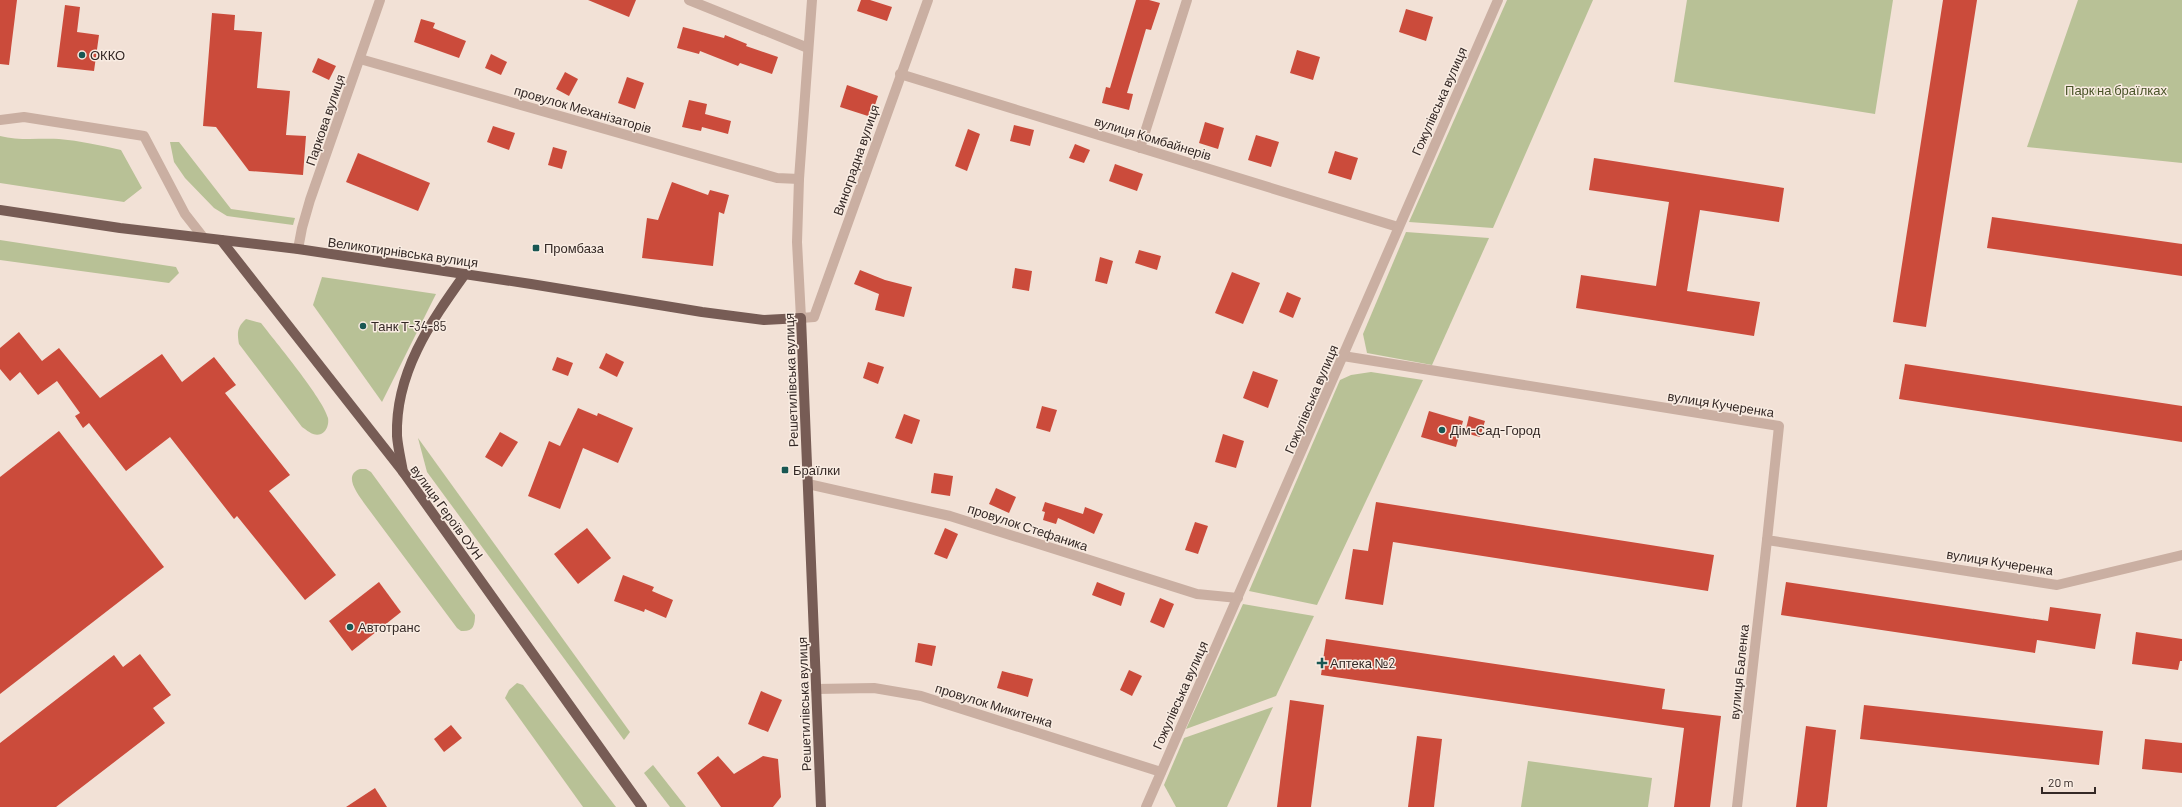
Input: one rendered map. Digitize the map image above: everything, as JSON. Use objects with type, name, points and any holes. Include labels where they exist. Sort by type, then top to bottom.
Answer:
[{"type":"main road","name":"Великотирнівська вулиця","points":[[0,210],[120,228],[298,249],[702,312],[764,320],[801,318]]},
{"type":"main road","name":"вулиця Героїв ОУН","points":[[220,240],[404,474],[642,807]]},
{"type":"main road","points":[[404,474],[397,438],[400,396],[407,373],[428,328],[465,274]]},
{"type":"main road","name":"Решетилівська вулиця","points":[[801,318],[820,805]]},
{"type":"street","name":"Паркова вулиця","points":[[298,249],[310,200],[380,0]]},
{"type":"street","points":[[689,0],[808,48]]},
{"type":"street","name":"Решетилівська вулиця","points":[[801,318],[797,242],[799,179],[812,0]]},
{"type":"street","name":"Виноградна вулиця","points":[[801,318],[814,318],[900,74],[928,0]]},
{"type":"street","points":[[1140,148],[1187,0]]},
{"type":"street","name":"Гожулівська вулиця","points":[[1146,807],[1498,0]]},
{"type":"street","name":"провулок Механізаторів","points":[[360,59],[777,178],[799,179]]},
{"type":"street","name":"вулиця Комбайнерів","points":[[900,74],[1398,227]]},
{"type":"street","points":[[0,120],[24,117],[144,136],[185,214],[203,237]]},
{"type":"street","name":"вулиця Кучеренка","points":[[1344,356],[1779,426],[1767,540],[2057,584],[2182,555]]},
{"type":"street","name":"провулок Стефаника","points":[[808,484],[950,516],[1197,594],[1238,598]]},
{"type":"street","name":"вулиця Баленка","points":[[1737,807],[1767,540]]},
{"type":"street","name":"провулок Микитенка","points":[[816,689],[874,688],[921,696],[1160,772]]},
{"type":"green space","points":[[1507,0],[1593,0],[1493,228],[1409,222]]},
{"type":"green space","points":[[1687,0],[1893,0],[1875,114],[1674,82]]},
{"type":"green space","name":"Парк на браїлках","points":[[2078,0],[2182,0],[2182,163],[2027,147]]},
{"type":"green space","points":[[0,136],[22,139],[59,139],[90,143],[121,150],[142,188],[124,202],[0,183]]},
{"type":"green space","points":[[170,142],[179,142],[231,209],[295,218],[293,225],[227,216],[214,208],[185,178],[174,162]]},
{"type":"green space","points":[[1406,232],[1489,238],[1432,365],[1367,353],[1363,334]]},
{"type":"green space","points":[[0,240],[176,267],[179,273],[169,283],[0,260]]},
{"type":"green space","points":[[322,277],[436,294],[382,402],[313,305]]},
{"type":"green space","points":[[246,319],[261,323],[318,398],[325,409],[328,418],[327,427],[323,433],[318,435],[313,434],[302,427],[239,344],[238,330]]},
{"type":"green space","points":[[1371,372],[1423,380],[1317,605],[1249,591],[1340,380],[1351,375]]},
{"type":"green space","points":[[418,438],[630,732],[624,740],[427,472]]},
{"type":"green space","points":[[360,469],[366,469],[371,472],[475,615],[474,625],[471,629],[461,631],[457,628],[361,499],[352,480],[352,475]]},
{"type":"green space","points":[[1243,604],[1314,616],[1276,696],[1186,729]]},
{"type":"green space","points":[[517,683],[523,685],[616,807],[583,807],[505,698],[509,690]]},
{"type":"green space","points":[[1273,707],[1227,807],[1176,807],[1164,785],[1184,738]]},
{"type":"green space","points":[[1528,761],[1652,778],[1648,807],[1521,807]]},
{"type":"green space","points":[[653,765],[686,807],[670,807],[644,773]]},
{"type":"building","points":[[0,0],[17,0],[9,65],[0,64]]},
{"type":"building","points":[[588,0],[636,0],[629,17]]},
{"type":"building","points":[[861,0],[870,0],[892,7],[887,21],[857,11]]},
{"type":"building","points":[[1136,0],[1149,0],[1160,3],[1151,30],[1146,29],[1127,93],[1133,94],[1129,110],[1102,103],[1106,87],[1110,88]]},
{"type":"building","points":[[1943,0],[1977,0],[1926,327],[1893,322]]},
{"type":"building","points":[[65,5],[80,7],[77,32],[99,35],[94,71],[57,67]]},
{"type":"building","points":[[1406,9],[1433,17],[1426,41],[1399,32]]},
{"type":"building","points":[[212,13],[235,15],[234,30],[262,32],[257,88],[290,91],[286,135],[306,136],[303,175],[249,171],[216,127],[203,126]]},
{"type":"building","points":[[421,19],[435,23],[433,28],[466,41],[459,58],[414,42]]},
{"type":"building","points":[[683,27],[724,38],[725,35],[747,44],[746,46],[778,57],[772,74],[740,63],[738,66],[700,51],[699,54],[677,48]]},
{"type":"building","points":[[1297,50],[1320,57],[1313,80],[1290,73]]},
{"type":"building","points":[[491,54],[507,62],[501,75],[485,68]]},
{"type":"building","points":[[318,58],[336,66],[329,80],[312,72]]},
{"type":"building","points":[[565,72],[578,79],[569,96],[556,89]]},
{"type":"building","points":[[627,77],[644,83],[635,109],[618,103]]},
{"type":"building","points":[[847,85],[878,96],[871,117],[840,107]]},
{"type":"building","points":[[689,100],[707,104],[705,114],[731,121],[728,134],[702,127],[701,131],[682,127]]},
{"type":"building","points":[[1205,122],[1224,128],[1218,149],[1199,143]]},
{"type":"building","points":[[1014,125],[1034,130],[1030,146],[1010,141]]},
{"type":"building","points":[[493,126],[515,133],[509,150],[487,142]]},
{"type":"building","points":[[968,129],[980,134],[967,171],[955,166]]},
{"type":"building","points":[[1256,135],[1279,142],[1271,167],[1248,160]]},
{"type":"building","points":[[1075,144],[1090,150],[1084,163],[1069,158]]},
{"type":"building","points":[[553,147],[567,151],[562,169],[548,165]]},
{"type":"building","points":[[1335,151],[1358,158],[1351,180],[1328,173]]},
{"type":"building","points":[[358,153],[430,183],[418,211],[346,182]]},
{"type":"building","points":[[1594,158],[1784,188],[1779,222],[1700,210],[1687,291],[1760,302],[1754,336],[1576,308],[1581,275],[1656,286],[1669,202],[1589,190]]},
{"type":"building","points":[[1115,164],[1143,174],[1137,191],[1109,181]]},
{"type":"building","points":[[672,182],[708,195],[710,190],[729,195],[724,214],[719,212],[713,266],[642,258],[647,218],[658,220]]},
{"type":"building","points":[[1992,217],[2182,244],[2182,276],[1987,248]]},
{"type":"building","points":[[1139,250],[1161,256],[1157,270],[1135,263]]},
{"type":"building","points":[[1100,257],[1113,261],[1107,284],[1095,281]]},
{"type":"building","points":[[1015,268],[1032,271],[1029,291],[1012,288]]},
{"type":"building","points":[[860,270],[885,280],[912,287],[904,317],[875,310],[879,294],[854,284]]},
{"type":"building","points":[[1232,272],[1260,283],[1243,324],[1215,313]]},
{"type":"building","points":[[1287,292],[1301,298],[1293,318],[1279,312]]},
{"type":"building","points":[[19,332],[42,361],[59,348],[100,398],[162,354],[182,382],[214,357],[236,385],[225,393],[290,475],[269,491],[336,575],[305,600],[237,516],[234,519],[170,437],[126,471],[89,423],[83,428],[75,416],[80,413],[57,381],[38,395],[20,372],[10,381],[0,369],[0,348]]},
{"type":"building","points":[[606,353],[624,362],[617,377],[599,368]]},
{"type":"building","points":[[557,357],[573,363],[568,376],[552,370]]},
{"type":"building","points":[[868,362],[884,367],[878,384],[863,378]]},
{"type":"building","points":[[1905,364],[2182,406],[2182,442],[1899,399]]},
{"type":"building","points":[[1253,371],[1278,380],[1268,408],[1243,398]]},
{"type":"building","points":[[1042,406],[1057,410],[1050,432],[1036,428]]},
{"type":"building","points":[[578,408],[597,416],[598,413],[633,428],[618,463],[583,448],[560,509],[528,496],[549,441],[560,446]]},
{"type":"building","name":"Дім-Сад-Город","points":[[1429,411],[1463,421],[1456,447],[1421,437]]},
{"type":"building","points":[[904,414],[920,420],[912,444],[895,438]]},
{"type":"building","points":[[1469,416],[1485,421],[1480,437],[1465,433]]},
{"type":"building","points":[[59,431],[164,567],[0,694],[0,477]]},
{"type":"building","points":[[500,432],[518,442],[502,467],[485,457]]},
{"type":"building","points":[[1223,434],[1244,441],[1236,468],[1215,462]]},
{"type":"building","points":[[934,473],[953,476],[950,496],[931,493]]},
{"type":"building","points":[[996,488],[1016,497],[1009,513],[989,504]]},
{"type":"building","points":[[1045,502],[1083,514],[1085,507],[1103,514],[1094,534],[1058,518],[1056,524],[1043,520],[1045,512],[1042,511]]},
{"type":"building","points":[[1376,502],[1714,555],[1708,591],[1393,542],[1383,605],[1345,599],[1353,549],[1368,551]]},
{"type":"building","points":[[1195,522],[1208,526],[1198,554],[1185,550]]},
{"type":"building","points":[[587,528],[611,558],[578,584],[554,554]]},
{"type":"building","points":[[945,528],[958,534],[947,559],[934,554]]},
{"type":"building","points":[[623,575],[654,587],[652,591],[673,600],[666,618],[645,609],[644,612],[614,601]]},
{"type":"building","points":[[379,582],[401,612],[352,651],[329,621]]},
{"type":"building","points":[[1097,582],[1125,593],[1121,606],[1092,595]]},
{"type":"building","points":[[1786,582],[2048,621],[2050,607],[2101,614],[2095,649],[2037,640],[2035,653],[1781,615]]},
{"type":"building","points":[[1160,598],[1174,604],[1164,628],[1150,622]]},
{"type":"building","points":[[2136,632],[2182,639],[2182,661],[2180,661],[2178,670],[2132,664]]},
{"type":"building","points":[[1326,639],[1665,689],[1662,709],[1721,716],[1710,807],[1674,807],[1684,728],[1321,675]]},
{"type":"building","points":[[918,643],[936,646],[932,666],[915,662]]},
{"type":"building","points":[[140,654],[171,695],[153,708],[165,723],[56,807],[0,807],[0,743],[114,655],[123,667]]},
{"type":"building","points":[[1129,670],[1142,676],[1132,696],[1120,690]]},
{"type":"building","points":[[1002,671],[1033,679],[1028,697],[997,688]]},
{"type":"building","points":[[761,691],[782,700],[768,732],[748,724]]},
{"type":"building","points":[[1290,700],[1324,705],[1311,807],[1277,807]]},
{"type":"building","points":[[1864,705],[2103,731],[2099,765],[1860,739]]},
{"type":"building","points":[[451,725],[462,738],[444,752],[434,739]]},
{"type":"building","points":[[1806,726],[1836,730],[1827,807],[1796,807]]},
{"type":"building","points":[[1417,736],[1442,739],[1434,807],[1408,807]]},
{"type":"building","points":[[2145,739],[2182,743],[2182,773],[2142,769]]},
{"type":"building","points":[[718,756],[734,774],[763,756],[778,759],[781,797],[773,807],[721,807],[697,773]]},
{"type":"building","points":[[375,788],[387,807],[346,807]]},
{"type":"place","name":"ОККО","points":[[82,55]]},
{"type":"place","name":"Промбаза","points":[[536,248]]},
{"type":"place","name":"Танк Т-34-85","points":[[363,326]]},
{"type":"place","name":"Дім-Сад-Город","points":[[1442,430]]},
{"type":"place","name":"Браїлки","points":[[785,470]]},
{"type":"place","name":"Автотранс","points":[[350,627]]},
{"type":"place","name":"Аптека №2","points":[[1322,663]]}]
